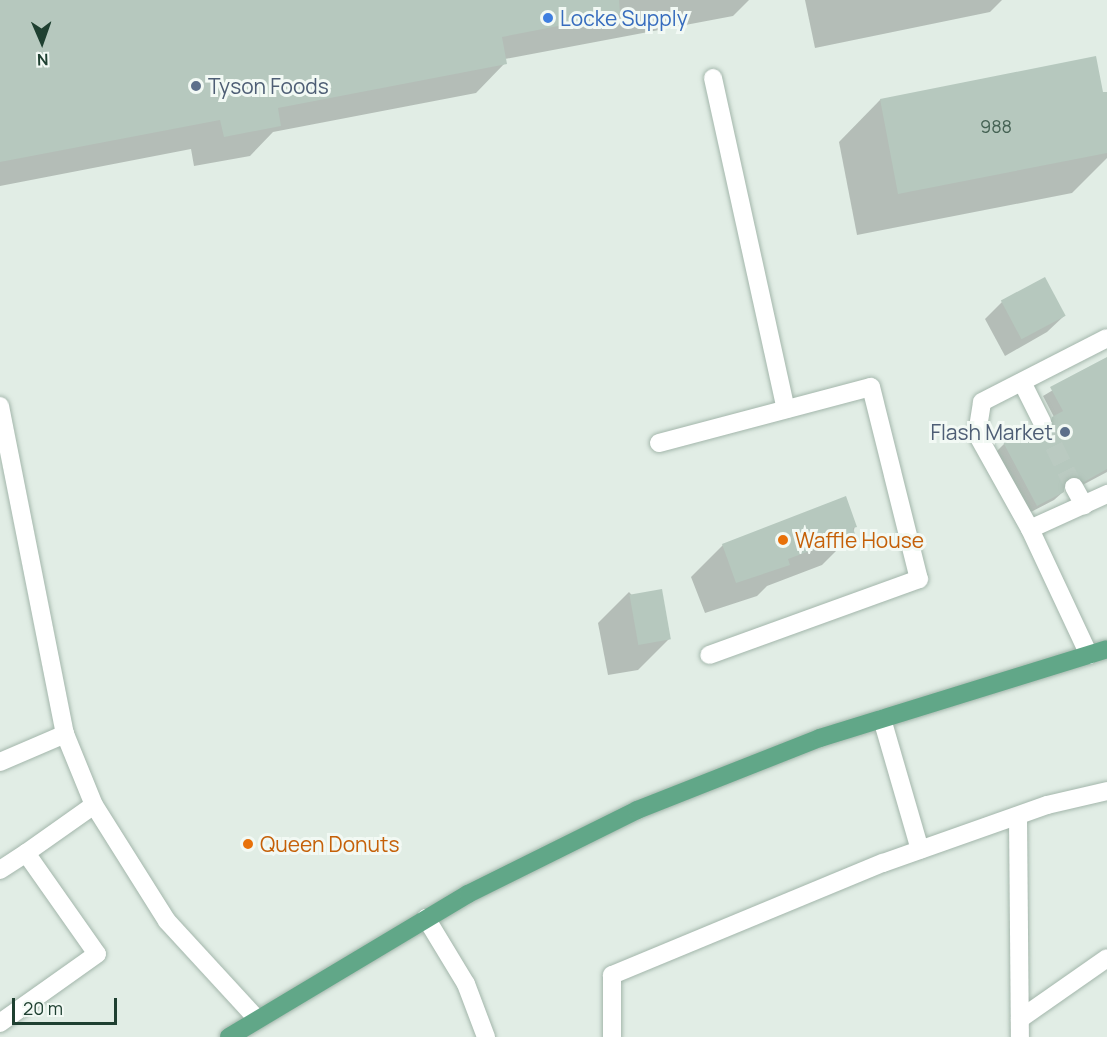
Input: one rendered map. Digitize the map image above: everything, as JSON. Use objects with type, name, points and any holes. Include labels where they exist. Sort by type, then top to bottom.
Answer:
[{"type":"main road","points":[[229,1037],[426,918],[637,810],[820,738],[1107,649]]},
{"type":"lane","points":[[713,78],[786,409]]},
{"type":"lane","points":[[1089,655],[1030,529],[977,434],[982,402],[1107,338]]},
{"type":"lane","points":[[1022,382],[1042,422]]},
{"type":"lane","points":[[659,442],[871,387],[919,579],[709,655]]},
{"type":"lane","points":[[0,406],[65,734],[94,805],[167,921],[257,1019]]},
{"type":"lane","points":[[1074,487],[1084,504]]},
{"type":"lane","points":[[1030,529],[1107,494]]},
{"type":"lane","points":[[882,719],[920,850]]},
{"type":"lane","points":[[0,762],[65,734]]},
{"type":"lane","points":[[612,1037],[612,975],[920,850],[1018,816],[1107,791]]},
{"type":"lane","points":[[0,870],[94,805]]},
{"type":"lane","points":[[1018,816],[1020,1028]]},
{"type":"lane","points":[[0,1023],[97,954],[26,853]]},
{"type":"lane","points":[[426,918],[466,984],[486,1037]]},
{"type":"lane","points":[[1020,1028],[1107,958]]},
{"type":"building","name":"Tyson Foods","points":[[0,0],[619,0],[620,14],[502,37],[507,64],[278,108],[281,126],[224,137],[220,120],[0,162]]},
{"type":"building","points":[[1096,56],[1103,92],[1107,92],[1107,153],[898,194],[880,99]]},
{"type":"building","points":[[1045,277],[1066,316],[1022,339],[1001,300]]},
{"type":"building","name":"Flash Market","points":[[1107,357],[1107,469],[1084,482],[1069,477],[1064,482],[1064,492],[1037,506],[1003,442],[1032,427],[1041,433],[1048,432],[1052,417],[1063,411],[1050,387]]},
{"type":"building","name":"Waffle House","points":[[846,496],[857,527],[853,528],[855,534],[788,559],[790,565],[736,583],[722,544]]},
{"type":"building","points":[[662,589],[671,639],[638,645],[630,595]]},
{"type":"tunnel","points":[[1042,422],[1074,487]]},
{"type":"place","name":"Locke Supply","points":[[548,18]]},
{"type":"place","name":"Tyson Foods","points":[[196,86]]},
{"type":"place","name":"Flash Market","points":[[1065,432]]},
{"type":"place","name":"Waffle House","points":[[783,540]]},
{"type":"place","name":"Queen Donuts","points":[[248,844]]}]
